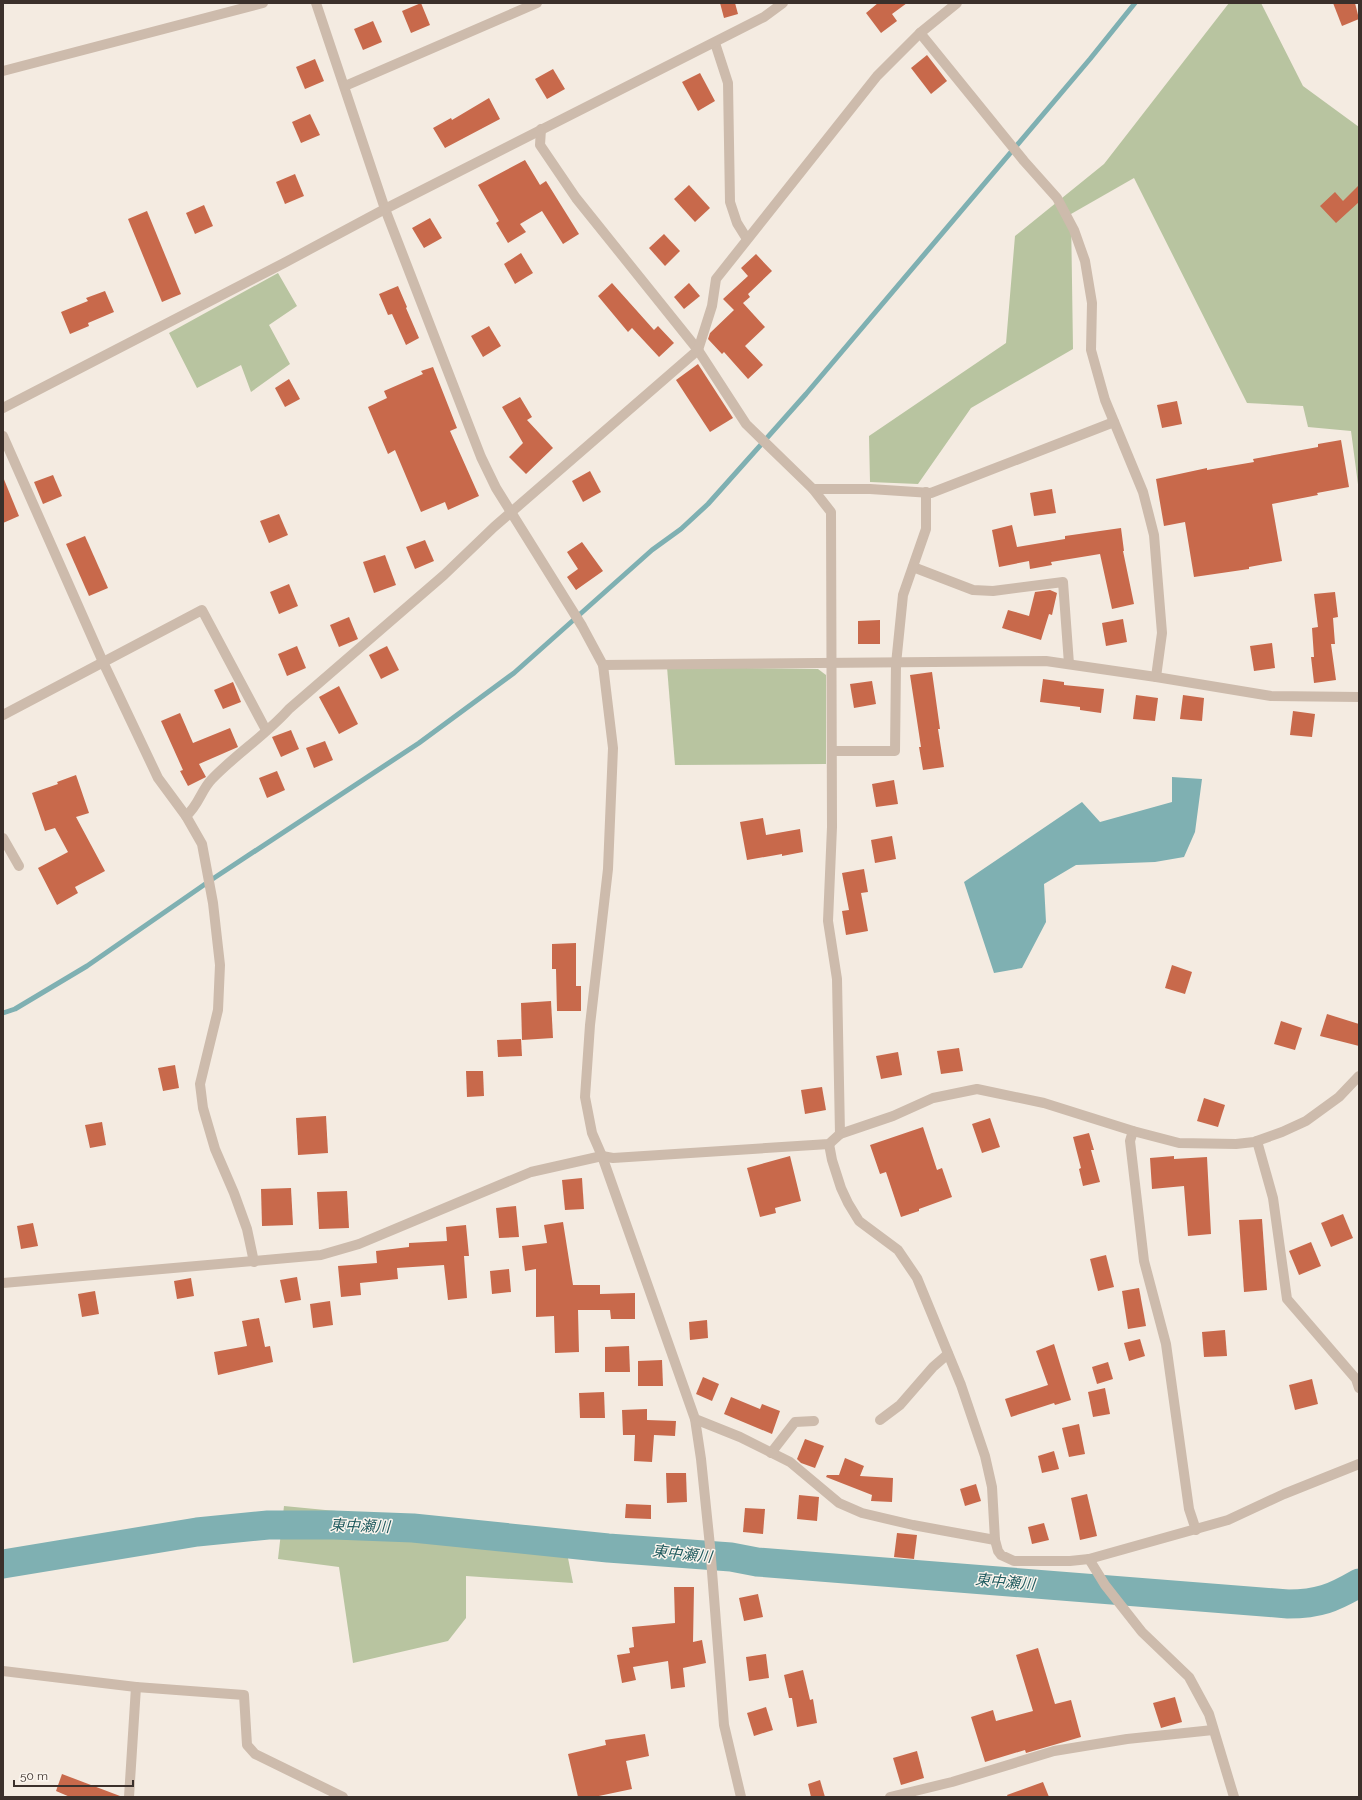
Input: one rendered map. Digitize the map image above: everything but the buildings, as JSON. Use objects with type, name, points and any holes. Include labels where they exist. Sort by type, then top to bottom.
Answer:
[{"type":"street","points":[[3,71],[263,3]]},
{"type":"street","points":[[316,3],[385,209],[481,458],[496,488],[582,626],[603,666],[613,748],[608,869],[590,1024],[585,1097],[592,1133],[602,1156],[695,1419],[701,1459],[712,1564],[724,1725],[741,1797]]},
{"type":"street","points":[[345,86],[537,3]]},
{"type":"street","points":[[3,408],[284,263],[385,209],[764,17],[782,3]]},
{"type":"street","points":[[186,816],[194,809],[210,780],[277,722],[288,709],[444,576],[494,527],[512,513],[698,350],[712,306],[716,279],[877,76],[920,33],[957,3]]},
{"type":"street","points":[[920,33],[1006,140],[1057,198],[1074,230],[1085,261],[1092,303],[1091,350],[1105,400],[1143,492],[1154,535],[1162,633],[1156,677]]},
{"type":"street","points":[[715,42],[728,83],[730,202],[737,223],[747,239]]},
{"type":"street","points":[[541,129],[540,145],[576,198],[698,350],[746,424],[813,488],[831,512],[832,827],[828,921],[837,979],[840,1134]]},
{"type":"street","points":[[813,488],[870,488],[931,493],[1114,422]]},
{"type":"street","points":[[3,436],[103,662],[158,778],[186,816],[202,844],[208,870],[220,965],[218,1010],[200,1084],[203,1108],[215,1149],[234,1193],[247,1229],[254,1262]]},
{"type":"street","points":[[832,751],[895,751],[896,664],[903,595],[926,529],[926,492]]},
{"type":"street","points":[[913,567],[974,590],[994,591],[1063,582],[1069,664]]},
{"type":"street","points":[[3,715],[202,610],[266,730]]},
{"type":"street","points":[[603,666],[896,664],[1046,661],[1271,696],[1359,697]]},
{"type":"street","points":[[3,838],[19,866]]},
{"type":"street","points":[[3,1283],[321,1255],[359,1244],[531,1172],[602,1156],[613,1158],[829,1144],[840,1134],[893,1116],[933,1098],[977,1089],[1044,1103],[1133,1131],[1179,1142],[1236,1144],[1257,1141],[1306,1121],[1339,1097],[1359,1076]]},
{"type":"street","points":[[1133,1131],[1130,1141],[1144,1260],[1166,1344],[1189,1509],[1196,1530]]},
{"type":"street","points":[[1257,1141],[1273,1198],[1287,1299],[1356,1379],[1359,1388]]},
{"type":"street","points":[[829,1144],[832,1160],[848,1203],[859,1221],[898,1250],[917,1278],[966,1398],[985,1456],[992,1487],[995,1540],[998,1551],[1001,1555],[1014,1561],[1070,1561],[1089,1558],[1196,1530],[1228,1520],[1284,1494],[1359,1464]]},
{"type":"street","points":[[880,1420],[900,1405],[933,1368],[948,1354]]},
{"type":"street","points":[[695,1419],[740,1437],[790,1462],[839,1503],[862,1513],[913,1526],[995,1540]]},
{"type":"street","points":[[771,1453],[794,1422],[814,1421]]},
{"type":"street","points":[[1089,1558],[1105,1585],[1142,1632],[1189,1677],[1208,1714],[1234,1797]]},
{"type":"street","points":[[3,1671],[136,1687],[244,1695],[247,1745],[255,1754],[343,1797]]},
{"type":"street","points":[[129,1797],[136,1687]]},
{"type":"street","points":[[890,1797],[952,1782],[1054,1751],[1127,1739],[1213,1730]]},
{"type":"green space","points":[[1229,3],[1261,3],[1303,86],[1359,127],[1359,492],[1351,431],[1308,427],[1303,406],[1247,403],[1134,178],[1071,214],[1073,349],[971,408],[918,484],[870,482],[869,436],[1006,343],[1015,236],[1104,164]]},
{"type":"green space","points":[[278,273],[297,306],[269,325],[290,364],[251,392],[241,365],[197,388],[169,333]]},
{"type":"green space","points":[[667,667],[818,669],[826,675],[826,764],[675,765]]},
{"type":"green space","points":[[284,1506],[563,1533],[573,1583],[466,1576],[466,1618],[448,1641],[353,1663],[339,1567],[278,1559]]},
{"type":"water","points":[[1172,777],[1202,779],[1195,832],[1184,857],[1155,862],[1076,865],[1044,884],[1046,922],[1022,968],[994,973],[964,882],[1082,802],[1100,822],[1172,802]]},
{"type":"waterway","points":[[3,1013],[15,1009],[87,966],[211,880],[419,743],[514,673],[652,550],[681,529],[708,504],[806,394],[1090,59],[1135,3]]},
{"type":"waterway","name":"東中瀬川","points":[[3,1564],[197,1532],[268,1525],[334,1525],[413,1528],[608,1548],[731,1557],[757,1562],[1288,1604],[1309,1603],[1325,1599],[1341,1593],[1359,1583]]}]
